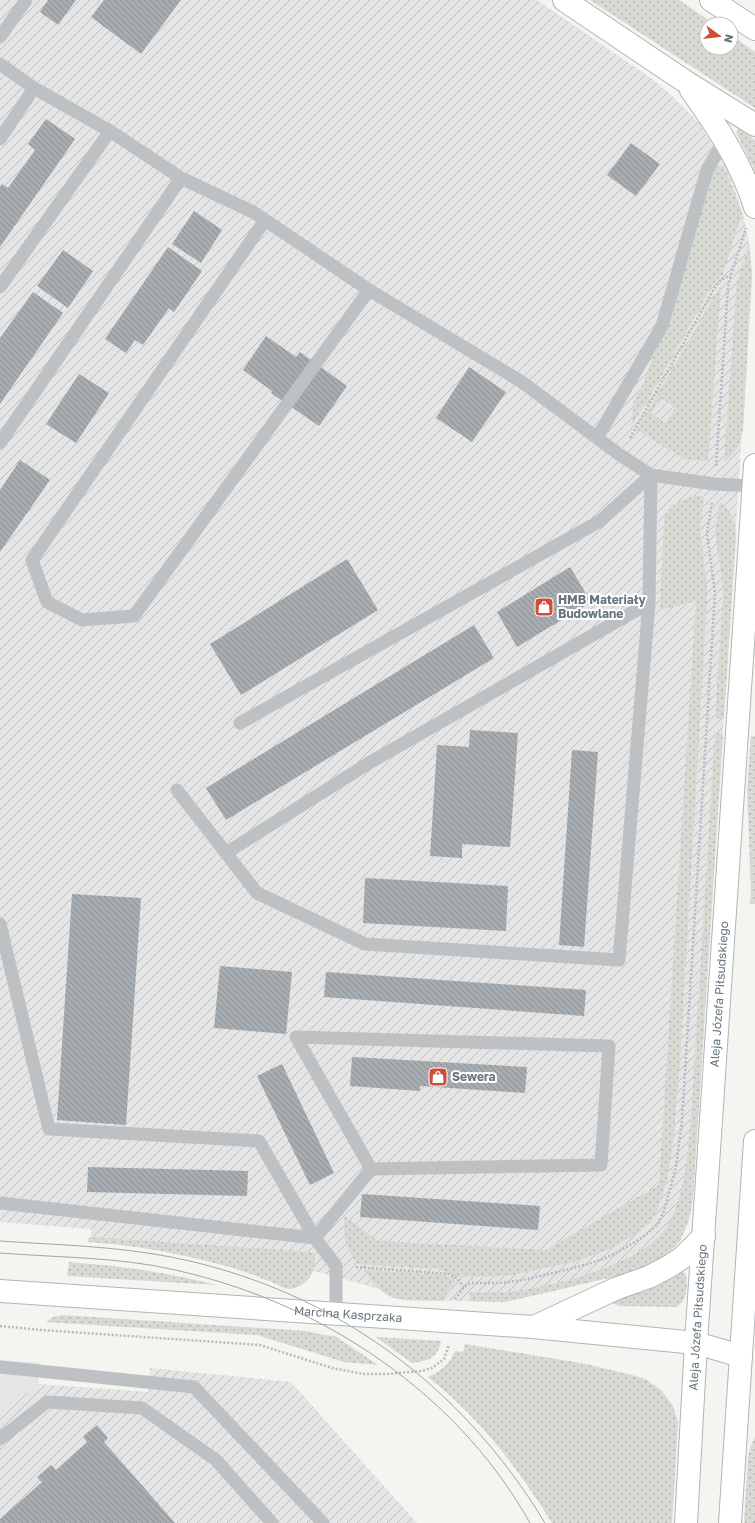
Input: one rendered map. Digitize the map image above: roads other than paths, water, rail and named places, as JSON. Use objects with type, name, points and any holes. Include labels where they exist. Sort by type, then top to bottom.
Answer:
[{"type":"main road","points":[[564,0],[683,80],[755,125]]},
{"type":"main road","points":[[711,0],[755,29]]},
{"type":"main road","points":[[683,80],[710,116],[724,140],[741,171],[755,207]]},
{"type":"main road","name":"Aleja Józefa Piłsudskiego","points":[[686,1523],[696,1343],[754,475]]},
{"type":"main road","points":[[730,1523],[755,1141]]},
{"type":"main road","points":[[533,1327],[615,1289],[649,1277],[668,1267],[682,1258],[704,1236]]},
{"type":"main road","name":"Marcina Kasprzaka","points":[[0,1291],[533,1327],[696,1343],[741,1356]]},
{"type":"lane","points":[[0,37],[26,0]]},
{"type":"lane","points":[[0,64],[34,88],[110,131],[181,178],[253,212],[369,290],[522,382],[620,455],[651,476],[714,484],[754,475]]},
{"type":"lane","points":[[0,139],[34,88]]},
{"type":"lane","points":[[0,287],[110,131]]},
{"type":"lane","points":[[597,438],[662,326],[707,170],[724,140]]},
{"type":"lane","points":[[0,443],[181,178]]},
{"type":"lane","points":[[265,220],[32,560],[47,602],[82,620],[134,616],[369,290]]},
{"type":"lane","points":[[178,790],[257,893],[365,944],[619,960],[649,603],[651,476]]},
{"type":"lane","points":[[240,723],[600,521],[651,476]]},
{"type":"lane","points":[[226,853],[369,763],[649,603]]},
{"type":"lane","points":[[0,924],[48,1129],[259,1141],[315,1238],[336,1266],[336,1314]]},
{"type":"lane","points":[[315,1238],[371,1169],[601,1165],[609,1046],[296,1038],[371,1169]]},
{"type":"lane","points":[[0,1204],[315,1238]]},
{"type":"lane","points":[[0,1367],[194,1386],[323,1523]]},
{"type":"lane","points":[[0,1439],[47,1402],[142,1408],[216,1460],[272,1523]]},
{"type":"tram line","points":[[0,1241],[129,1250],[171,1257],[230,1272],[286,1293],[338,1319],[387,1350],[432,1386],[474,1427],[511,1473],[545,1523]]},
{"type":"tram line","points":[[0,1253],[132,1262],[150,1265],[208,1278],[264,1297],[318,1322],[369,1352],[417,1388],[460,1428],[498,1473],[530,1523]]},
{"type":"place","name":"HMB Materiały Budowlane","points":[[544,607]]},
{"type":"place","name":"Sewera","points":[[438,1077]]}]
